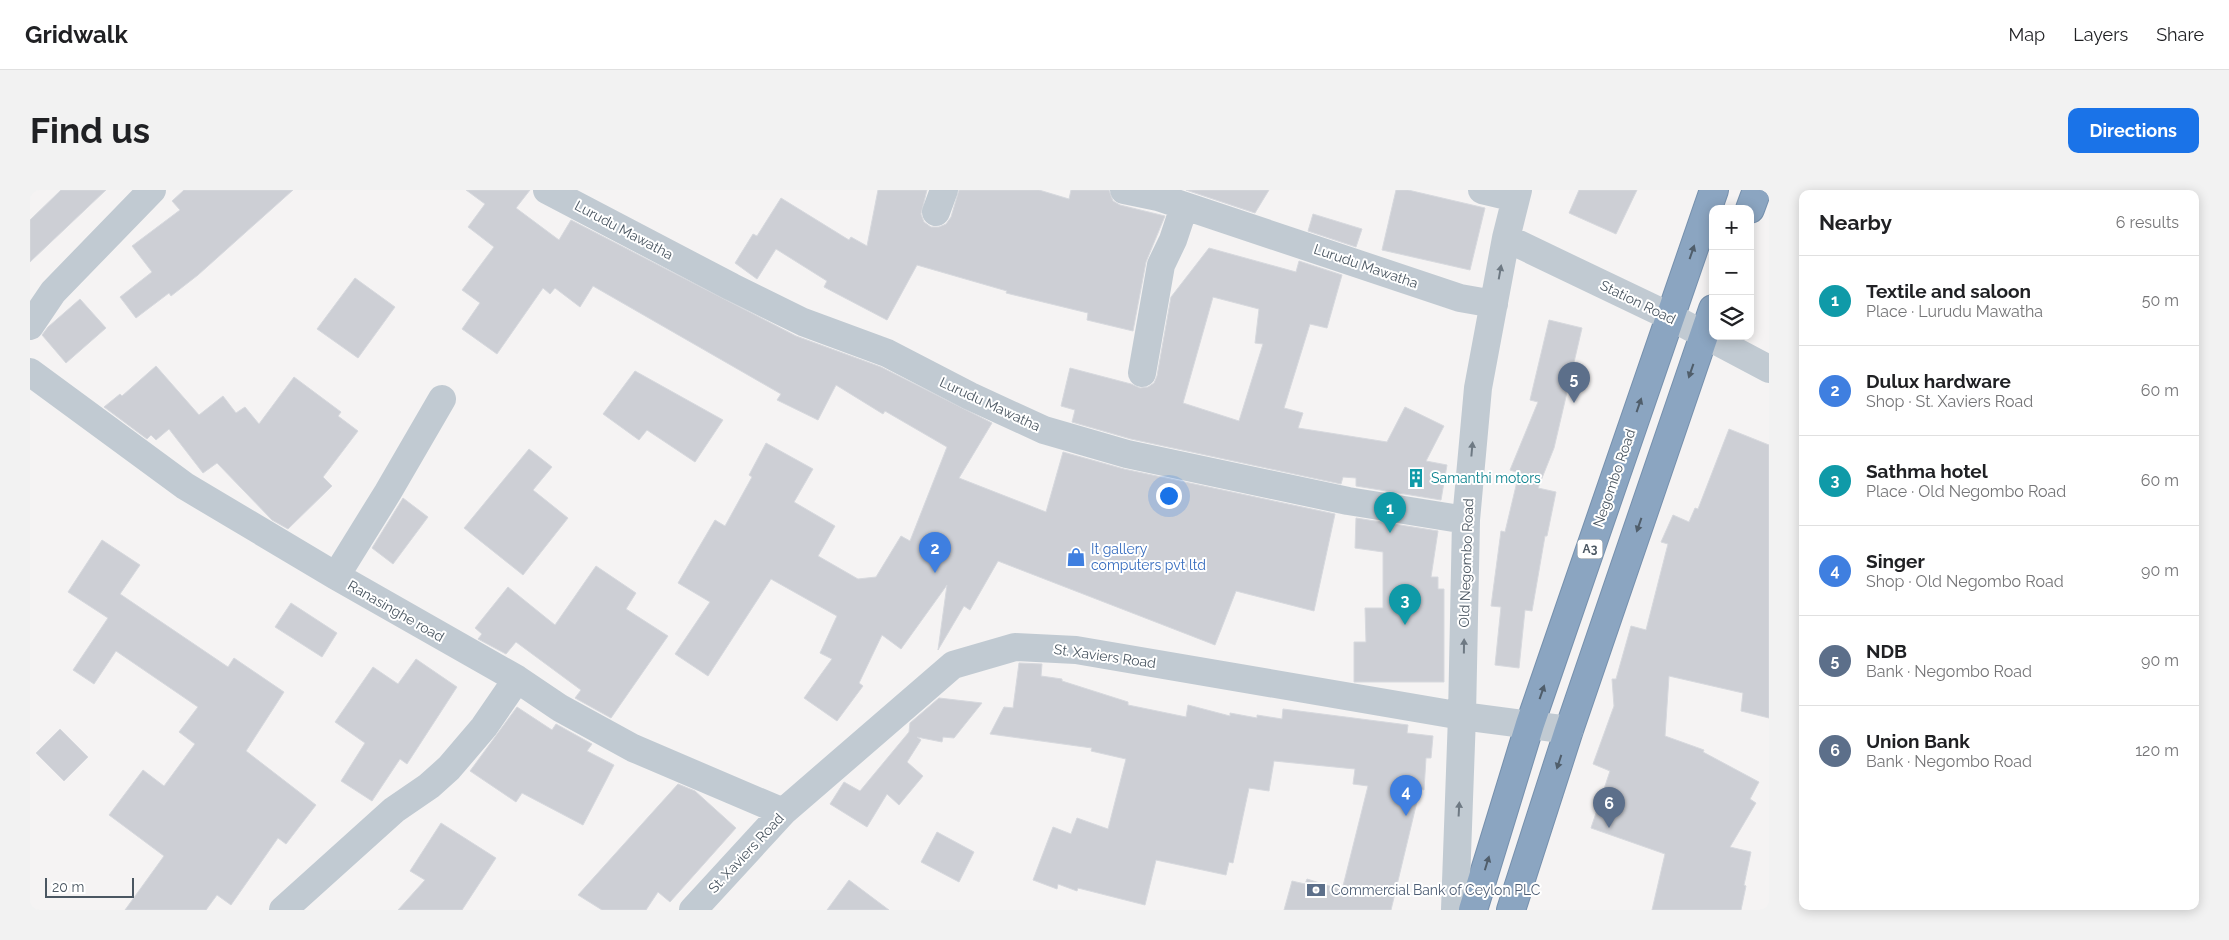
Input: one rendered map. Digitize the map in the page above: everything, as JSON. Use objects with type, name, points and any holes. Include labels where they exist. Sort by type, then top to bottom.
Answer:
[{"type":"highway","name":"Negombo Road","points":[[1473,910],[1530,724],[1714,190]]},
{"type":"highway","points":[[1751,205],[1757,190]]},
{"type":"highway","points":[[1511,910],[1569,730],[1708,321]]},
{"type":"street","points":[[30,326],[54,292],[152,190]]},
{"type":"street","name":"Lurudu Mawatha","points":[[547,190],[803,322],[887,353],[970,396],[1044,430],[1127,454],[1339,499],[1466,520]]},
{"type":"street","name":"Lurudu Mawatha","points":[[1124,190],[1158,197],[1460,298],[1494,304]]},
{"type":"street","points":[[1482,190],[1517,194]]},
{"type":"street","name":"Old Negombo Road","points":[[1454,910],[1462,716],[1466,520],[1478,388],[1506,238],[1517,194]]},
{"type":"street","points":[[1142,373],[1161,266],[1173,240],[1184,207]]},
{"type":"street","name":"Station Road","points":[[1506,238],[1669,316],[1708,321],[1769,369]]},
{"type":"street","name":"Ranasinghe road","points":[[30,372],[185,486],[336,576],[517,679],[560,708],[633,748],[783,812]]},
{"type":"street","points":[[336,576],[442,399]]},
{"type":"street","name":"St. Xaviers Road","points":[[693,910],[783,812],[953,665],[1014,647],[1076,650],[1462,716],[1569,730]]},
{"type":"street","points":[[283,910],[394,810],[429,786],[449,768],[484,728],[517,679]]},
{"type":"building","points":[[61,190],[106,190],[30,262],[30,220]]},
{"type":"building","points":[[184,190],[293,190],[198,275],[171,296],[169,293],[136,318],[120,297],[152,272],[132,246],[180,210],[172,201]]},
{"type":"building","points":[[466,190],[530,190],[516,208],[559,240],[571,220],[796,336],[881,367],[992,423],[959,478],[1046,512],[1063,452],[1124,469],[1335,514],[1314,611],[1236,591],[1215,645],[998,561],[970,610],[964,606],[938,650],[947,585],[901,649],[882,635],[859,683],[863,686],[837,721],[804,698],[832,659],[820,653],[837,616],[771,579],[708,676],[675,654],[710,602],[678,583],[715,520],[725,526],[752,477],[749,475],[766,443],[813,469],[794,502],[835,526],[818,556],[858,579],[876,577],[901,536],[910,541],[947,447],[885,411],[883,414],[836,385],[818,420],[777,400],[781,394],[593,286],[580,307],[555,288],[550,294],[543,288],[497,354],[462,329],[480,303],[462,290],[494,247],[468,227],[485,204]]},
{"type":"building","points":[[878,190],[927,190],[921,214],[924,222],[931,227],[939,227],[946,224],[951,217],[959,190],[1039,190],[1069,199],[1071,190],[1109,190],[1113,201],[1120,205],[1165,216],[1146,262],[1133,331],[1087,320],[1088,313],[1006,293],[1007,291],[917,265],[887,320],[824,287],[827,281],[776,249],[757,279],[735,263],[753,234],[757,236],[781,198],[849,240],[851,237],[867,246]]},
{"type":"building","points":[[1186,190],[1269,190],[1255,213]]},
{"type":"building","points":[[1396,190],[1408,190],[1485,208],[1470,270],[1382,250]]},
{"type":"building","points":[[1579,190],[1637,190],[1616,234],[1569,213]]},
{"type":"building","points":[[1313,214],[1362,229],[1356,247],[1308,231]]},
{"type":"building","points":[[1209,248],[1296,272],[1299,261],[1342,275],[1327,328],[1310,324],[1284,408],[1303,413],[1298,428],[1387,442],[1405,407],[1444,426],[1426,461],[1447,465],[1441,500],[1356,486],[1356,478],[1343,477],[1341,484],[1131,439],[1072,422],[1075,410],[1061,406],[1070,368],[1140,388],[1148,387],[1154,383],[1157,376],[1171,297]],"holes":[[[1213,297],[1259,309],[1255,343],[1263,344],[1239,421],[1183,403]]]},
{"type":"building","points":[[355,278],[395,307],[358,358],[317,329]]},
{"type":"building","points":[[80,299],[106,328],[66,363],[42,335],[48,327]]},
{"type":"building","points":[[1549,320],[1582,328],[1554,448],[1538,488],[1556,492],[1547,536],[1545,536],[1532,611],[1525,610],[1519,668],[1495,665],[1501,607],[1491,606],[1501,531],[1505,532],[1519,473],[1510,470],[1538,402],[1530,400]]},
{"type":"building","points":[[156,366],[199,415],[223,396],[236,413],[245,407],[259,424],[294,377],[341,412],[338,416],[358,431],[323,477],[332,486],[288,529],[272,520],[217,463],[203,473],[169,429],[156,440],[151,435],[147,439],[104,407],[120,394],[122,396]]},
{"type":"building","points":[[635,371],[723,420],[695,462],[647,430],[639,440],[603,414]]},
{"type":"building","points":[[1729,429],[1769,445],[1769,718],[1741,711],[1743,693],[1669,676],[1665,736],[1704,750],[1703,752],[1759,782],[1750,799],[1756,803],[1730,847],[1751,852],[1744,885],[1746,886],[1741,910],[1652,910],[1665,854],[1591,828],[1610,771],[1593,764],[1614,706],[1612,679],[1616,679],[1631,626],[1646,630],[1668,544],[1661,542],[1673,515],[1689,522],[1695,508],[1698,509]]},
{"type":"building","points":[[529,449],[552,467],[533,490],[568,518],[523,575],[464,528]]},
{"type":"building","points":[[403,498],[428,517],[393,564],[372,548]]},
{"type":"building","points":[[1356,518],[1438,531],[1431,577],[1438,577],[1438,589],[1444,589],[1444,682],[1354,682],[1354,642],[1366,642],[1365,608],[1383,608],[1383,552],[1355,548]]},
{"type":"building","points":[[102,540],[140,565],[120,594],[228,667],[234,658],[284,692],[246,751],[316,805],[286,844],[278,838],[231,905],[217,895],[206,910],[125,910],[164,856],[109,815],[143,770],[164,786],[195,744],[179,732],[198,707],[116,651],[94,684],[73,670],[108,618],[68,592]]},
{"type":"building","points":[[596,566],[636,593],[626,609],[668,636],[611,718],[575,698],[581,690],[516,642],[506,654],[478,639],[482,634],[475,628],[508,587],[555,625]]},
{"type":"building","points":[[291,603],[337,633],[322,657],[275,627]]},
{"type":"building","points":[[416,659],[457,687],[407,764],[400,759],[372,801],[341,781],[365,743],[335,722],[373,667],[398,684]]},
{"type":"building","points":[[1019,663],[1042,664],[1041,676],[1062,679],[1062,681],[1128,702],[1128,705],[1186,717],[1188,705],[1230,716],[1230,713],[1257,718],[1257,715],[1282,719],[1283,709],[1408,725],[1407,733],[1433,736],[1431,758],[1426,758],[1424,790],[1420,789],[1391,910],[1284,910],[1292,881],[1305,884],[1307,879],[1342,890],[1368,786],[1353,784],[1355,769],[1274,761],[1269,791],[1249,788],[1233,863],[1229,862],[1226,875],[1156,860],[1145,905],[1078,888],[1077,891],[1058,884],[1057,889],[1033,880],[1053,827],[1071,834],[1077,818],[1108,829],[1126,759],[1091,751],[1092,748],[990,734],[1004,707],[1013,708]]},
{"type":"building","points":[[939,698],[982,703],[954,738],[943,737],[942,742],[917,737],[921,740],[907,762],[923,776],[899,805],[887,794],[867,827],[830,804],[844,782],[860,791],[909,732],[910,723]]},
{"type":"building","points":[[517,707],[552,730],[556,724],[592,744],[587,751],[614,765],[583,825],[522,793],[516,802],[470,771]]},
{"type":"building","points":[[60,729],[88,757],[64,781],[36,753]]},
{"type":"building","points":[[678,784],[695,791],[736,828],[670,902],[658,892],[646,910],[602,910],[578,895]]},
{"type":"building","points":[[441,823],[496,858],[462,910],[398,910],[425,880],[410,871]]},
{"type":"building","points":[[937,832],[974,852],[959,882],[921,862]]},
{"type":"building","points":[[849,880],[889,910],[827,910]]},
{"type":"place","name":"NDB","points":[[1574,403]]},
{"type":"place","name":"Samanthi motors","points":[[1416,478]]},
{"type":"place","name":"Textile and saloon","points":[[1390,533]]},
{"type":"place","name":"It gallery computers pvt ltd","points":[[1076,557]]},
{"type":"place","name":"Dulux hardware","points":[[935,573]]},
{"type":"place","name":"Sathma hotel","points":[[1405,625]]},
{"type":"place","name":"Singer","points":[[1406,816]]},
{"type":"place","name":"Union Bank","points":[[1609,828]]},
{"type":"place","name":"Commercial Bank of Ceylon PLC","points":[[1316,890]]}]
